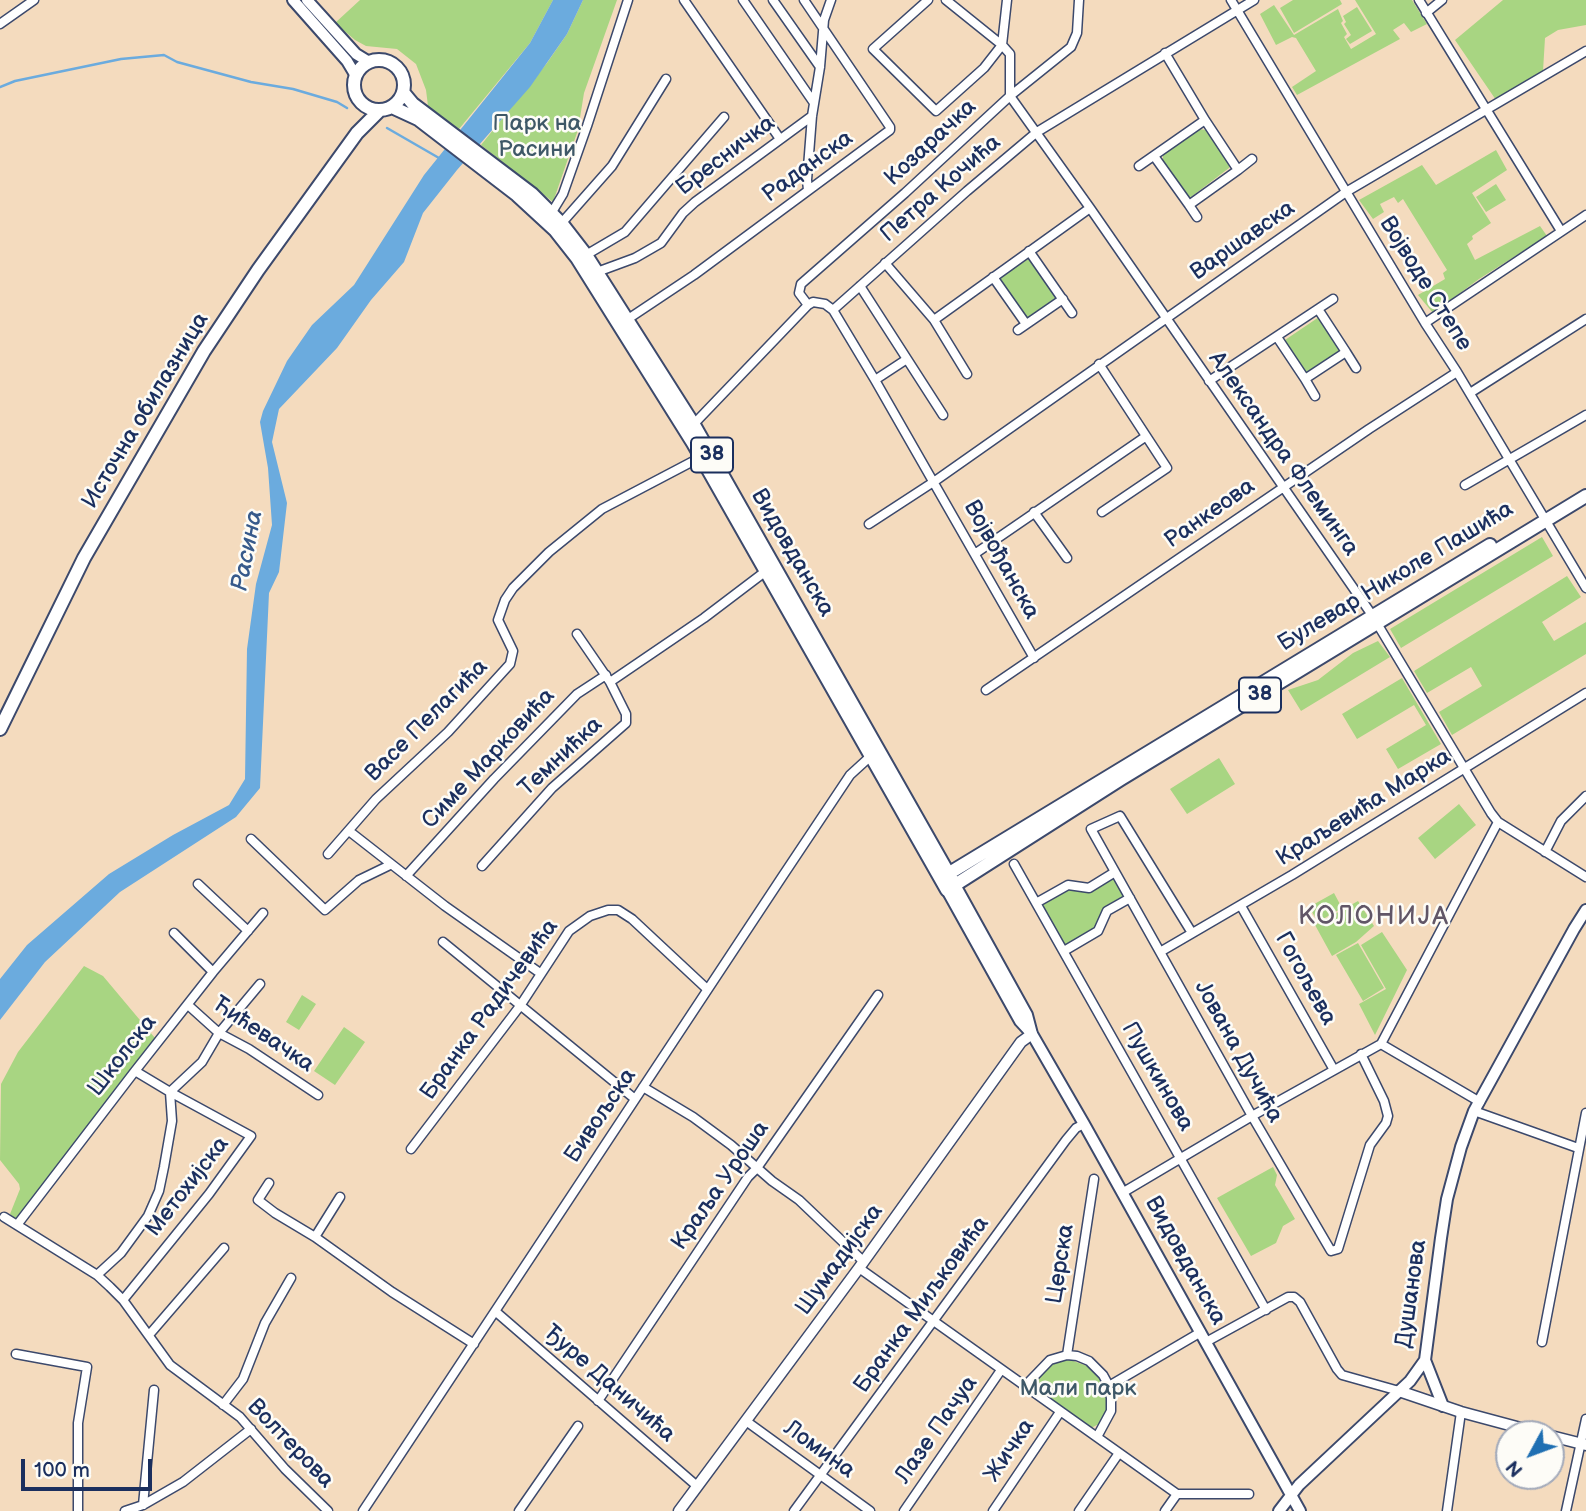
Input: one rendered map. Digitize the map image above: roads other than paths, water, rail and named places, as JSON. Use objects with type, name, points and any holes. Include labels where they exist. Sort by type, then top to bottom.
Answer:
[{"type":"main road","points":[[293,0],[347,61],[356,76]]},
{"type":"main road","points":[[307,0],[356,54],[369,62],[356,76],[354,90],[360,102]]},
{"type":"main road","name":"38","points":[[369,62],[382,61],[397,68],[403,80],[403,92],[421,116]]},
{"type":"main road","points":[[386,108],[403,92]]},
{"type":"main road","name":"38","points":[[360,102],[372,110],[386,108],[421,116]]},
{"type":"main road","name":"Источна обилазница","points":[[356,133],[362,113],[360,102]]},
{"type":"main road","name":"Источна обилазница","points":[[0,729],[84,558],[204,351],[356,133],[386,108]]},
{"type":"main road","name":"Видовданска","points":[[421,116],[512,185],[554,222],[586,255],[597,272],[624,322],[690,428],[1028,1018],[1032,1034],[1300,1511]]},
{"type":"main road","name":"Видовданска","points":[[554,222],[624,322]]},
{"type":"main road","name":"Видовданска","points":[[690,428],[701,457],[766,571],[778,582]]},
{"type":"main road","name":"Булевар Николе Пашића","points":[[948,882],[1543,517],[1586,486]]},
{"type":"main road","name":"Булевар Николе Пашића","points":[[1543,517],[1586,496]]},
{"type":"main road","name":"Душанова","points":[[1279,1511],[1290,1495],[1418,1372],[1425,1360],[1447,1199],[1455,1166],[1477,1107],[1586,910]]},
{"type":"main road","points":[[1425,1360],[1443,1406]]},
{"type":"street","points":[[0,24],[34,0]]},
{"type":"street","points":[[554,222],[628,0]]},
{"type":"street","points":[[684,0],[780,139]]},
{"type":"street","points":[[743,0],[814,103]]},
{"type":"street","points":[[773,0],[820,67]]},
{"type":"street","name":"Раданска","points":[[624,322],[694,275],[888,132],[890,127],[804,0]]},
{"type":"street","points":[[808,190],[812,116],[823,29],[831,0]]},
{"type":"street","points":[[928,0],[873,49],[936,111],[984,68],[1002,45],[1007,0]]},
{"type":"street","points":[[946,0],[1010,54],[1010,96]]},
{"type":"street","name":"Козарачка","points":[[808,305],[799,293],[801,284],[1075,41],[1079,0]]},
{"type":"street","name":"Војводе Степе","points":[[1231,0],[1586,588]]},
{"type":"street","name":"Петра Кочића","points":[[833,310],[1037,132],[1254,0]]},
{"type":"street","points":[[1419,0],[1561,231]]},
{"type":"street","points":[[1426,13],[1442,0]]},
{"type":"street","name":"Варшавска","points":[[935,481],[1346,192],[1586,51]]},
{"type":"street","points":[[1165,52],[1238,170]]},
{"type":"street","points":[[554,222],[612,166],[666,79]]},
{"type":"street","name":"Александра Флеминга","points":[[1010,96],[1374,620],[1498,822],[1586,877]]},
{"type":"street","name":"Бресничка","points":[[597,272],[635,258],[661,243],[689,207],[812,116]]},
{"type":"street","points":[[586,255],[625,232],[724,117]]},
{"type":"street","points":[[1139,166],[1205,120]]},
{"type":"street","points":[[1154,156],[1197,217]]},
{"type":"street","points":[[1189,205],[1252,159]]},
{"type":"street","points":[[934,320],[1090,208]]},
{"type":"street","points":[[1425,323],[1586,215]]},
{"type":"street","points":[[1029,251],[1072,313]]},
{"type":"street","points":[[885,263],[934,320],[967,374]]},
{"type":"street","points":[[993,277],[1026,324]]},
{"type":"street","points":[[860,286],[943,415]]},
{"type":"street","points":[[1017,330],[1063,299]]},
{"type":"street","points":[[1209,381],[1333,299]]},
{"type":"street","points":[[690,428],[808,305],[818,302],[833,310]]},
{"type":"street","points":[[1318,309],[1356,368]]},
{"type":"street","name":"Војвођанска","points":[[833,310],[935,481],[1034,658]]},
{"type":"street","points":[[1471,394],[1586,319]]},
{"type":"street","points":[[1277,337],[1315,396]]},
{"type":"street","points":[[1305,379],[1346,352]]},
{"type":"street","points":[[876,380],[907,359]]},
{"type":"street","points":[[1099,364],[1167,468],[1102,513]]},
{"type":"street","name":"Ранкеова","points":[[986,690],[1283,487],[1458,372]]},
{"type":"street","points":[[1465,485],[1586,415]]},
{"type":"street","points":[[976,553],[1145,437]]},
{"type":"street","name":"Васе Пелагића","points":[[328,854],[376,799],[448,732],[510,664],[513,651],[499,620],[505,600],[513,588],[549,552],[602,509],[701,457]]},
{"type":"street","points":[[869,524],[935,481]]},
{"type":"street","points":[[1034,512],[1067,558]]},
{"type":"street","name":"Симе Марковића","points":[[406,876],[494,779],[577,694],[608,678],[704,618],[766,571]]},
{"type":"street","name":"Темнићка","points":[[482,866],[552,788],[626,723],[626,713],[608,678],[577,634]]},
{"type":"street","name":"Краљевића Марка","points":[[1160,952],[1241,906],[1586,693]]},
{"type":"street","name":"Бивољска","points":[[363,1511],[850,775],[875,753]]},
{"type":"street","points":[[1545,852],[1561,821],[1586,796]]},
{"type":"street","name":"Јована Дучића","points":[[1192,933],[1120,816],[1091,829],[1331,1251],[1335,1251],[1340,1242],[1370,1145],[1387,1123],[1388,1116],[1375,1080],[1361,1054]]},
{"type":"street","points":[[1122,1193],[1381,1044],[1498,822]]},
{"type":"street","points":[[349,831],[540,974]]},
{"type":"street","points":[[251,839],[325,910],[359,880],[390,864]]},
{"type":"street","name":"Пушкинова","points":[[1014,864],[1266,1310]]},
{"type":"street","points":[[1037,903],[1068,885],[1089,888],[1115,873]]},
{"type":"street","points":[[198,884],[248,931]]},
{"type":"street","points":[[1064,951],[1098,931],[1107,911],[1130,898]]},
{"type":"street","name":"Гогољева","points":[[1241,906],[1334,1070]]},
{"type":"street","name":"Бранка Радичевића","points":[[411,1149],[520,1006],[574,926],[590,916],[618,910],[632,919],[707,989]]},
{"type":"street","name":"Школска","points":[[18,1225],[135,1070],[263,913]]},
{"type":"street","points":[[174,933],[213,972]]},
{"type":"street","points":[[443,942],[635,1099]]},
{"type":"street","points":[[135,1070],[170,1092],[202,1062],[219,1033],[260,984]]},
{"type":"street","name":"Краља Уроша","points":[[598,1401],[727,1207],[878,995]]},
{"type":"street","name":"Ћићевачка","points":[[187,1005],[219,1033],[249,1049],[318,1095]]},
{"type":"street","name":"Шумадијска","points":[[679,1511],[1021,1042],[1032,1034]]},
{"type":"street","points":[[1381,1044],[1477,1107],[1578,1148]]},
{"type":"street","points":[[643,1087],[709,1128],[799,1200],[861,1264],[933,1322],[1177,1494],[1250,1493]]},
{"type":"street","name":"Метохијска","points":[[97,1275],[121,1253],[139,1229],[159,1191],[172,1121],[170,1092]]},
{"type":"street","name":"Метохијска","points":[[123,1300],[209,1194],[251,1136],[170,1092]]},
{"type":"street","points":[[1542,1342],[1586,1113]]},
{"type":"street","name":"Бранка Миљковића","points":[[794,1511],[1066,1140],[1076,1128],[1084,1124]]},
{"type":"street","name":"Церска","points":[[1067,1354],[1094,1180]]},
{"type":"street","points":[[269,1183],[258,1200],[392,1292],[474,1343]]},
{"type":"street","points":[[314,1237],[340,1196]]},
{"type":"street","name":"Волтерова","points":[[4,1217],[97,1275],[123,1300],[170,1365],[240,1417],[285,1469],[328,1511]]},
{"type":"street","points":[[149,1335],[224,1248]]},
{"type":"street","name":"Волтерова","points":[[223,1405],[243,1379],[265,1323],[291,1278]]},
{"type":"street","points":[[1109,1386],[1204,1337],[1266,1310],[1288,1297],[1294,1297],[1300,1302],[1336,1369],[1342,1375],[1495,1421]]},
{"type":"street","name":"Ђуре Даничића","points":[[495,1311],[697,1486]]},
{"type":"street","points":[[16,1354],[87,1367],[78,1423],[78,1511]]},
{"type":"street","points":[[1024,1387],[1050,1360],[1067,1354],[1089,1361],[1103,1375],[1111,1398],[1111,1412],[1097,1437]]},
{"type":"street","name":"Лазе Пачуа","points":[[904,1511],[1001,1370]]},
{"type":"street","points":[[143,1505],[154,1390]]},
{"type":"street","name":"Жичка","points":[[993,1511],[1060,1412]]},
{"type":"street","points":[[1447,1511],[1461,1412]]},
{"type":"street","points":[[1566,1511],[1583,1445],[1586,1419]]},
{"type":"street","name":"Ломина","points":[[746,1420],[870,1511]]},
{"type":"street","points":[[519,1511],[578,1426]]},
{"type":"street","points":[[125,1511],[143,1505],[208,1464],[251,1429]]},
{"type":"street","points":[[1565,1440],[1583,1445]]},
{"type":"street","points":[[1079,1511],[1119,1453]]},
{"type":"street","points":[[1166,1511],[1177,1494]]},
{"type":"water","points":[[553,0],[583,0],[567,34],[530,87],[423,213],[404,262],[371,300],[337,348],[279,409],[272,442],[287,503],[279,572],[269,593],[260,788],[236,817],[120,892],[45,962],[0,1020],[0,979],[27,945],[109,874],[229,805],[245,779],[247,649],[256,584],[272,525],[268,468],[260,422],[263,411],[287,361],[312,325],[354,285],[424,175],[530,43]]},
{"type":"waterway","points":[[0,87],[15,81],[121,59],[164,55],[177,62],[251,82],[293,89],[337,102],[347,108]]},
{"type":"waterway","points":[[387,128],[439,158]]},
{"type":"district","name":"КОЛОНИЈА","points":[[1374,917]]},
{"type":"park label","name":"Парк на Расини","points":[[537,137]]},
{"type":"park label","name":"Мали парк","points":[[1078,1389]]},
{"type":"water label","name":"Расина","points":[[248,551]]}]
